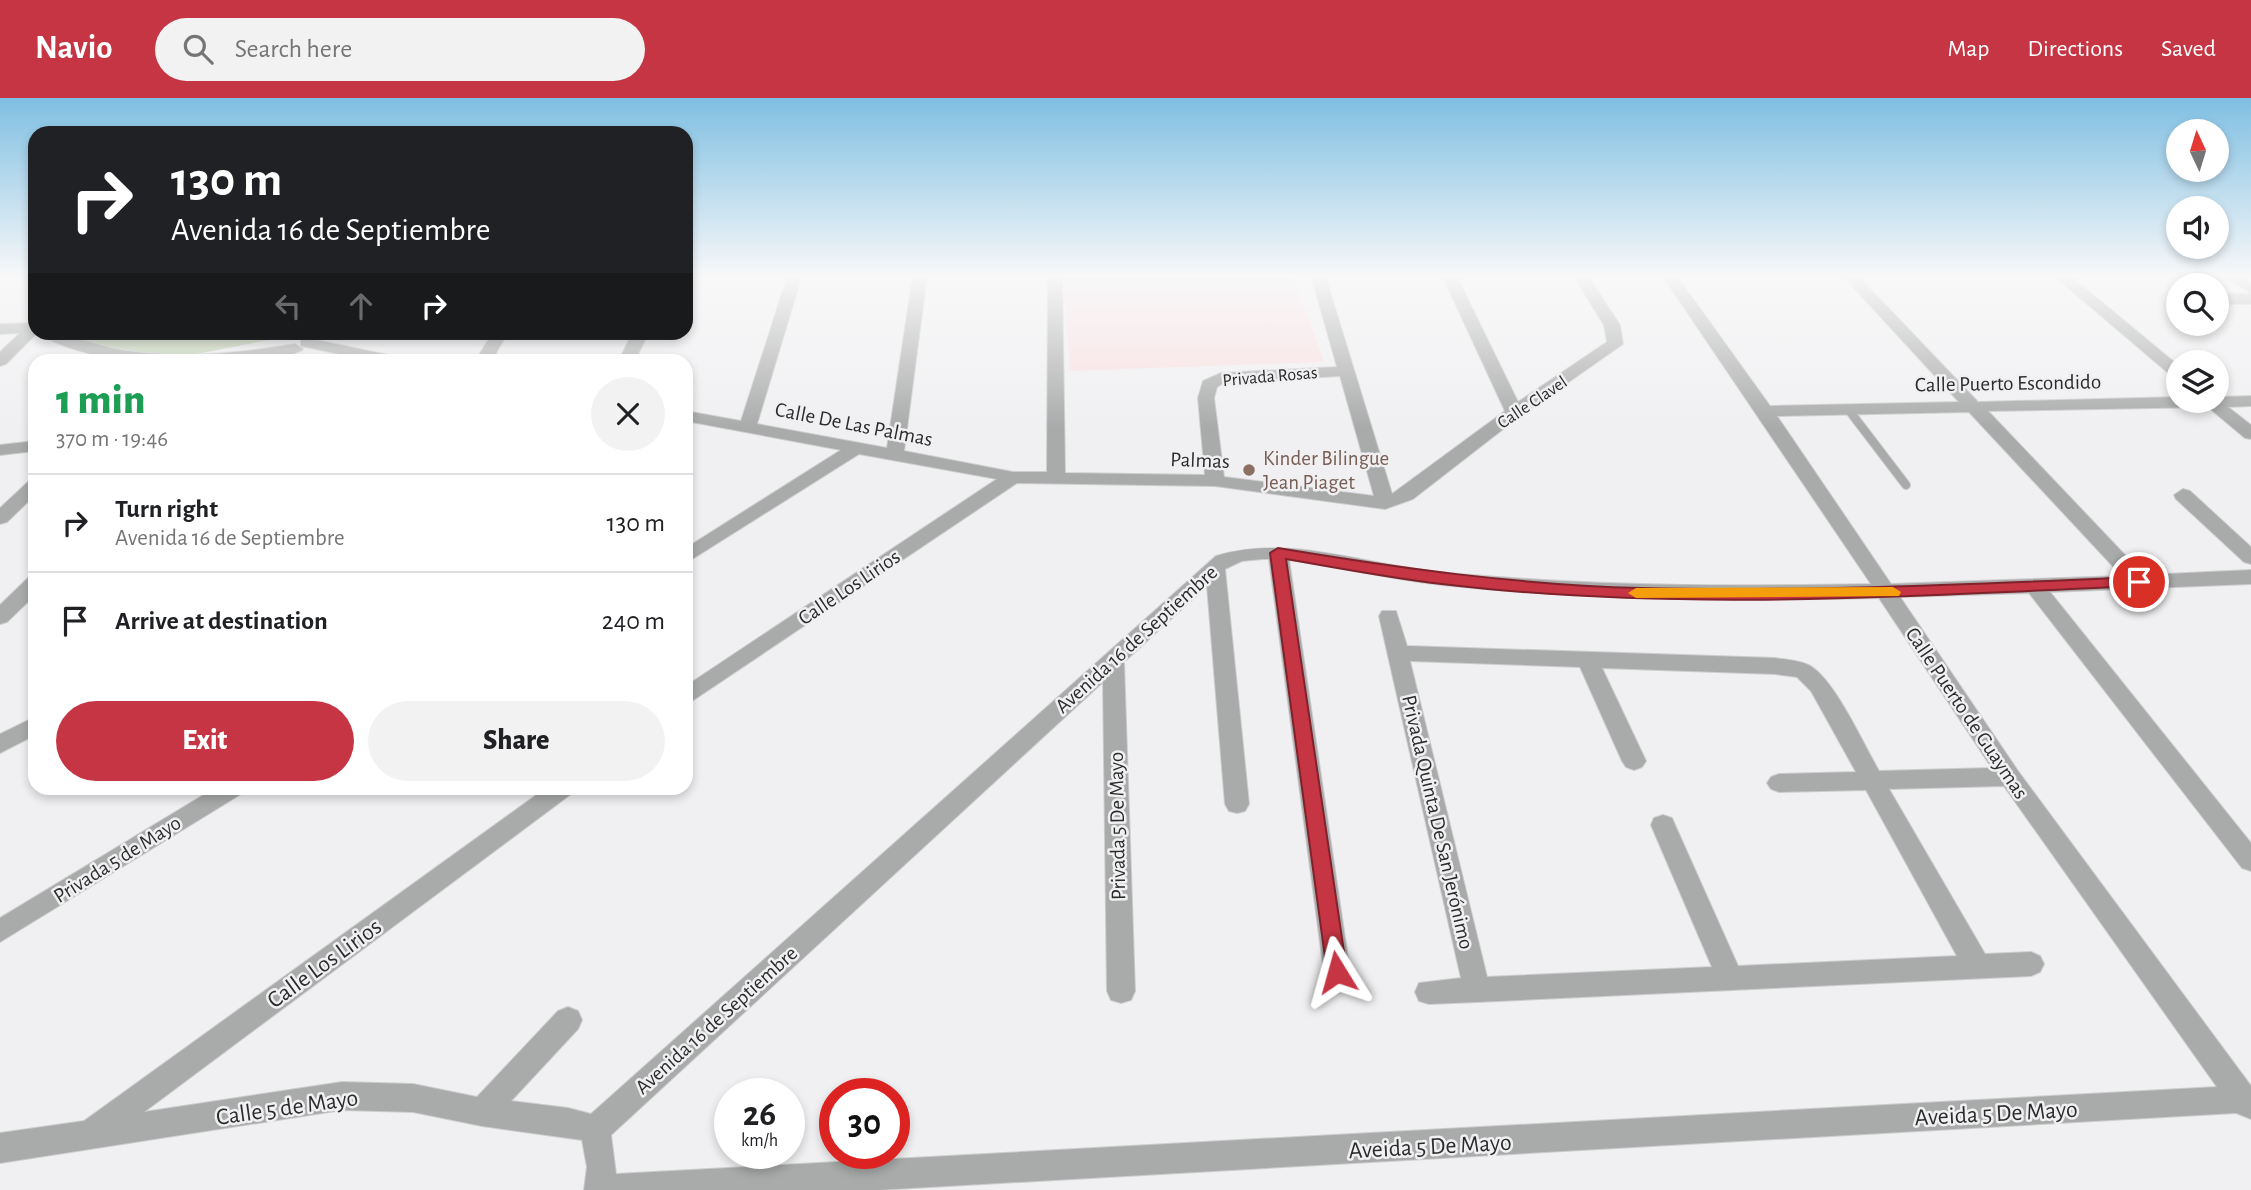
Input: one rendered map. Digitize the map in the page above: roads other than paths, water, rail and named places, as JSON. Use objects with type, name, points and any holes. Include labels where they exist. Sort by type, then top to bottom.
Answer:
[{"type":"street","points":[[748,427],[779,326]]},
{"type":"street","points":[[895,456],[913,326]]},
{"type":"street","points":[[1055,326],[1056,478]]},
{"type":"street","points":[[1333,326],[1385,503]]},
{"type":"street","points":[[1473,326],[1514,412]]},
{"type":"street","name":"Calle Clavel","points":[[1385,503],[1406,495],[1514,412],[1615,344],[1612,326]]},
{"type":"street","name":"Calle Puerto de Guaymas","points":[[1705,326],[2010,776],[2248,1104]]},
{"type":"street","points":[[1896,326],[2139,582]]},
{"type":"street","points":[[2121,326],[2166,363]]},
{"type":"street","points":[[0,343],[8,329],[28,328]]},
{"type":"street","points":[[0,361],[28,335]]},
{"type":"street","points":[[71,340],[103,352],[119,354]]},
{"type":"street","points":[[284,354],[311,340]]},
{"type":"street","points":[[258,354],[301,346],[351,354]]},
{"type":"street","name":"Privada Rosas","points":[[1215,481],[1206,398],[1209,384],[1221,378],[1346,371]]},
{"type":"street","name":"Calle Puerto Escondido","points":[[2229,401],[2251,401]]},
{"type":"street","name":"Calle Puerto Escondido","points":[[1765,411],[2166,402]]},
{"type":"street","points":[[2226,413],[2251,434]]},
{"type":"street","name":"Calle De Las Palmas","points":[[693,420],[748,427],[1013,477]]},
{"type":"street","points":[[0,450],[28,447]]},
{"type":"street","points":[[693,553],[856,448]]},
{"type":"street","name":"Palmas","points":[[1013,477],[1215,481],[1385,503]]},
{"type":"street","name":"Calle Los Lirios","points":[[693,691],[1013,477]]},
{"type":"street","points":[[0,518],[28,492]]},
{"type":"street","points":[[2183,495],[2251,558]]},
{"type":"street","points":[[1278,553],[1337,972]]},
{"type":"street","name":"Avenida 16 de Septiembre","points":[[596,1130],[1215,567],[1236,554],[1278,553],[1443,580],[1589,590],[1885,592],[2251,577]]},
{"type":"street","points":[[1215,567],[1237,804]]},
{"type":"street","points":[[2034,586],[2251,861]]},
{"type":"street","points":[[0,617],[28,590]]},
{"type":"street","name":"Privada Quinta De San Jerónimo","points":[[1389,616],[1477,990]]},
{"type":"street","points":[[1398,653],[1775,666],[1803,671],[1819,686],[1875,781],[1977,967]]},
{"type":"street","name":"Privada 5 De Mayo","points":[[1113,660],[1121,991]]},
{"type":"street","points":[[1587,660],[1634,761]]},
{"type":"street","points":[[0,744],[28,729]]},
{"type":"street","points":[[1779,783],[2010,776]]},
{"type":"street","name":"Privada 5 de Mayo","points":[[0,931],[222,795]]},
{"type":"street","name":"Calle Los Lirios","points":[[86,1138],[553,795]]},
{"type":"street","points":[[1664,825],[1730,978]]},
{"type":"street","points":[[1429,992],[2031,964]]},
{"type":"street","points":[[482,1112],[568,1020]]},
{"type":"street","name":"Calle 5 de Mayo","points":[[0,1148],[86,1138],[342,1096],[413,1098],[482,1112],[568,1122],[596,1130]]},
{"type":"street","name":"Aveida 5 De Mayo","points":[[609,1190],[2248,1104]]},
{"type":"street","points":[[596,1130],[602,1167],[599,1190]]},
{"type":"lane","points":[[1848,409],[1906,485]]},
{"type":"place","name":"Kinder Bilingue Jean Piaget","points":[[1249,470]]}]
